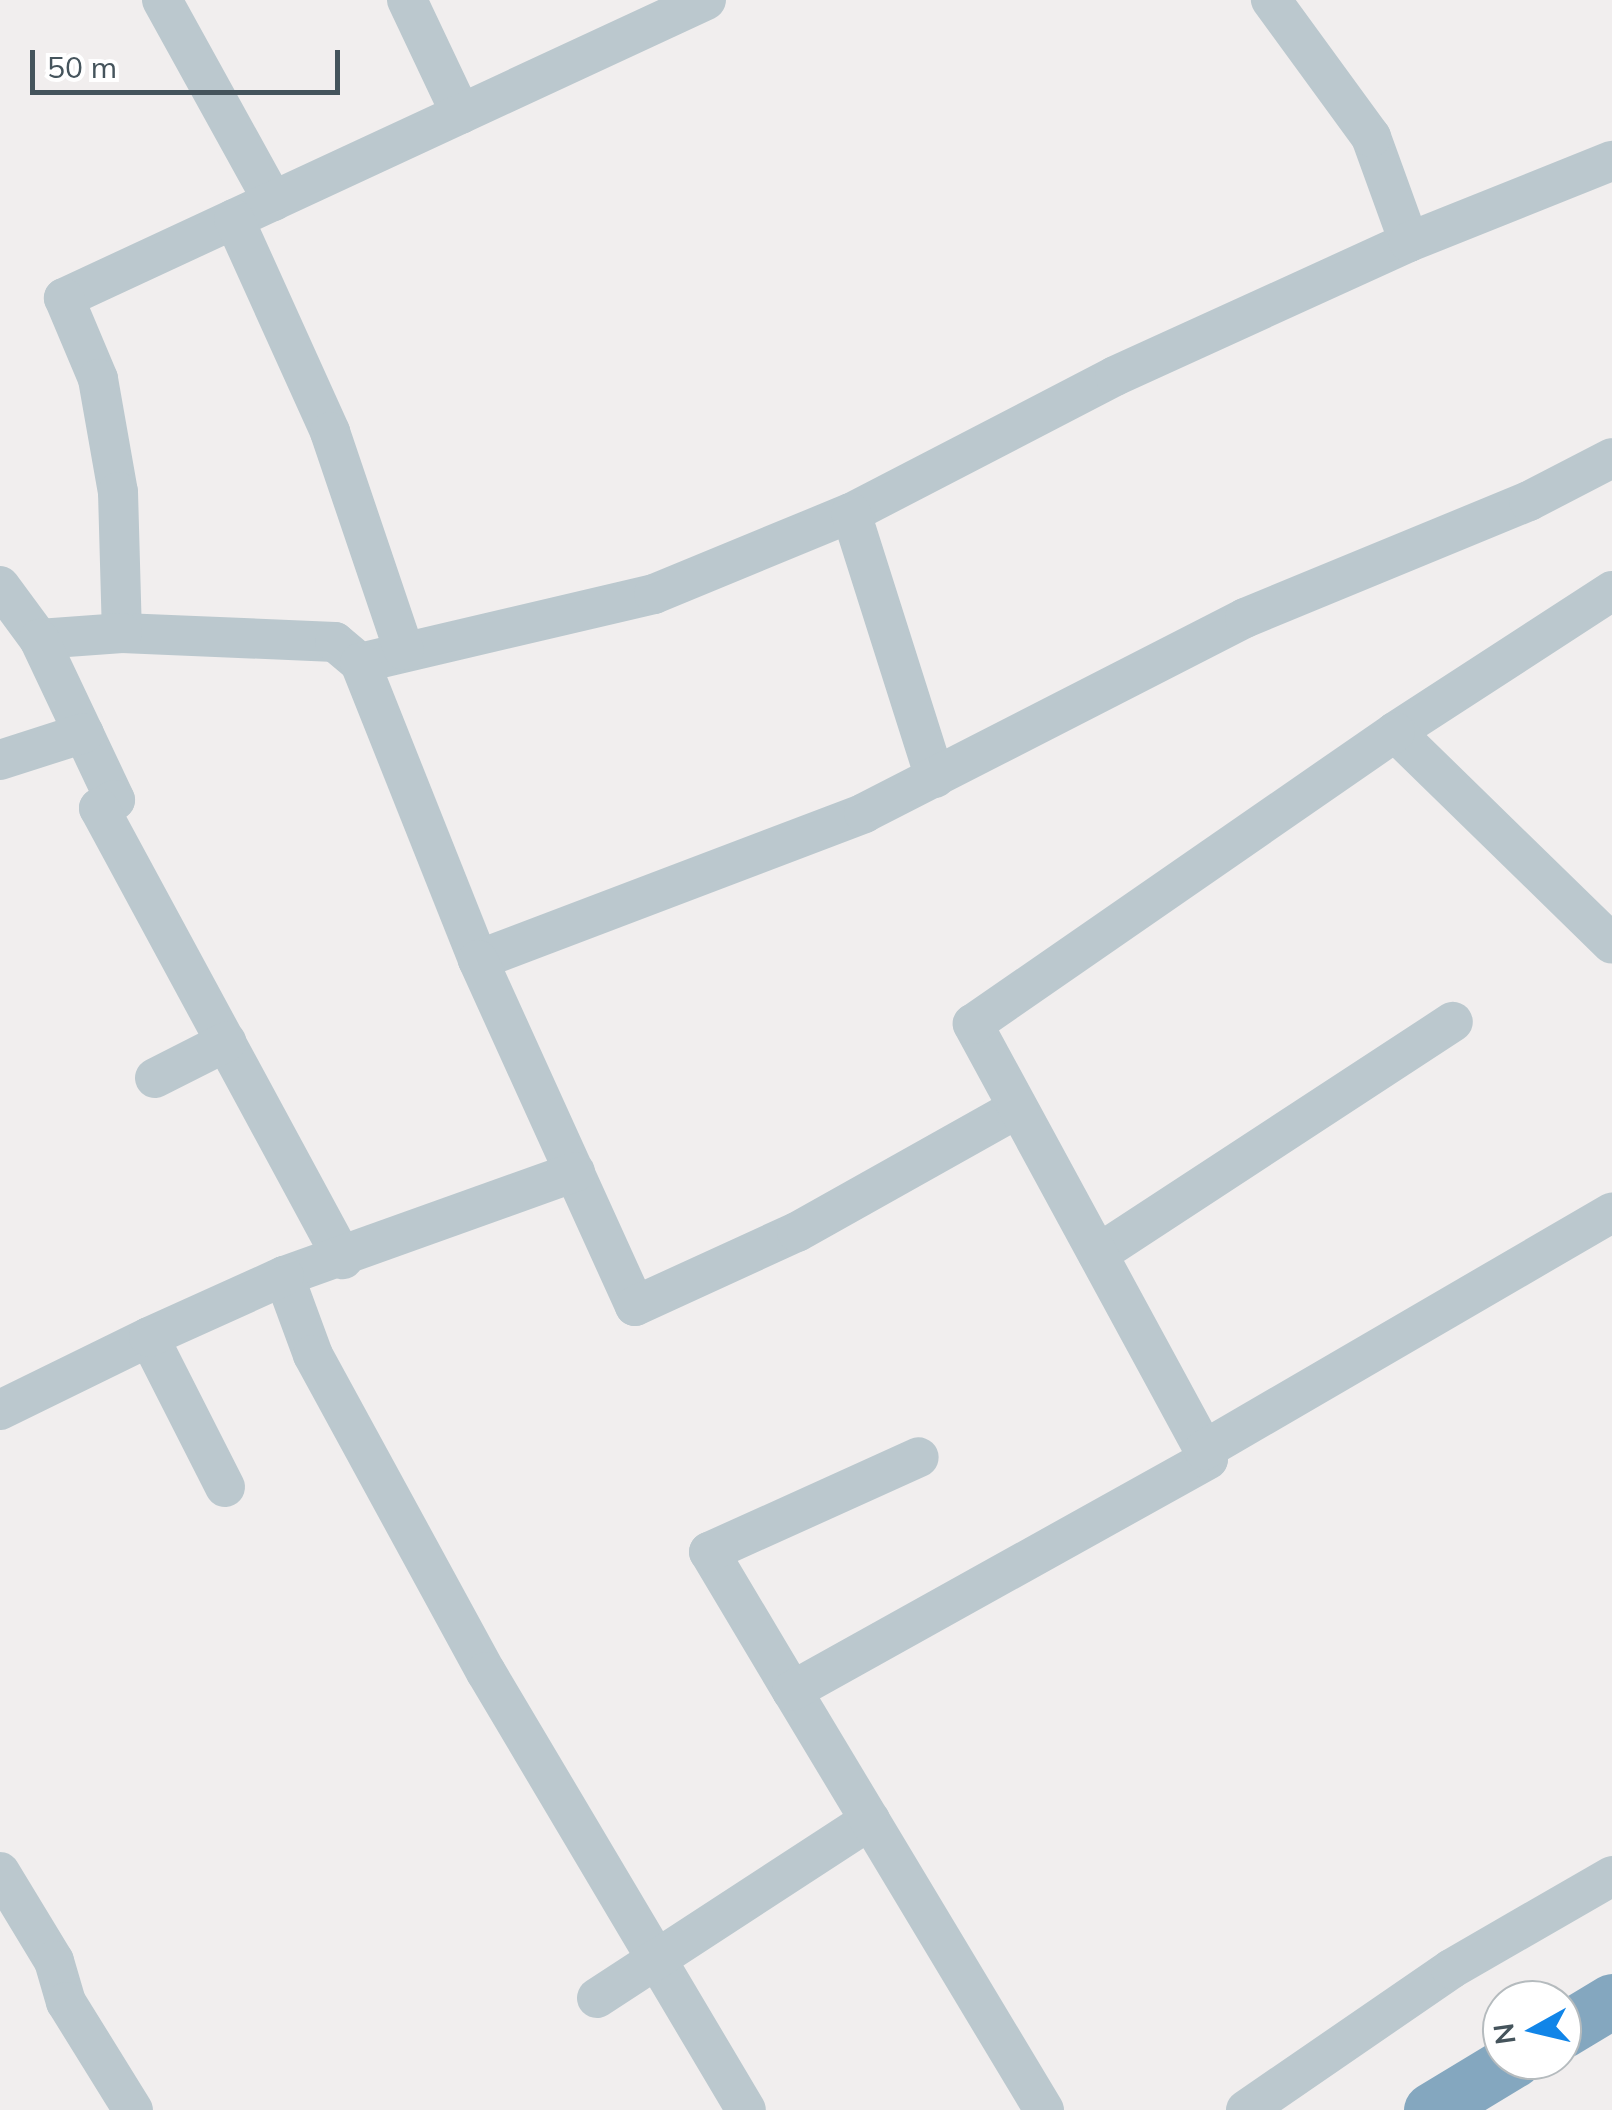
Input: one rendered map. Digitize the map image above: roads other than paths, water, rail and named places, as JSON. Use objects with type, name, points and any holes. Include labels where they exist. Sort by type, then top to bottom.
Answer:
[{"type":"highway","points":[[1582,2019],[1612,2001]]},
{"type":"highway","points":[[1430,2110],[1482,2079]]},
{"type":"street","points":[[162,0],[273,201]]},
{"type":"street","points":[[407,0],[461,114]]},
{"type":"street","points":[[122,633],[118,492],[98,379],[64,298],[706,0]]},
{"type":"street","points":[[1271,0],[1372,137],[1409,242]]},
{"type":"street","points":[[360,663],[654,594],[851,512],[1115,376],[1409,242],[1612,161]]},
{"type":"street","points":[[234,219],[330,432],[404,650]]},
{"type":"street","points":[[478,960],[864,813],[1245,618],[1529,500],[1612,458]]},
{"type":"street","points":[[851,512],[935,778]]},
{"type":"street","points":[[0,586],[39,639],[115,800],[99,808],[343,1259]]},
{"type":"street","points":[[792,1691],[1208,1460],[973,1024],[1395,732],[1612,591]]},
{"type":"street","points":[[39,639],[122,633],[334,642],[360,663],[478,960],[635,1306],[797,1232],[1018,1108]]},
{"type":"street","points":[[1395,732],[1612,944]]},
{"type":"street","points":[[0,760],[84,734]]},
{"type":"street","points":[[1098,1254],[1454,1022]]},
{"type":"street","points":[[155,1078],[226,1042]]},
{"type":"street","points":[[0,1410],[284,1276],[343,1259],[575,1172]]},
{"type":"street","points":[[1204,1450],[1612,1214]]},
{"type":"street","points":[[284,1276],[314,1356],[486,1672],[746,2110]]},
{"type":"street","points":[[149,1337],[225,1487]]},
{"type":"street","points":[[920,1457],[709,1552],[1044,2110]]},
{"type":"street","points":[[596,1998],[870,1820]]},
{"type":"street","points":[[0,1872],[54,1961],[66,2002],[133,2110]]},
{"type":"street","points":[[1246,2110],[1451,1970],[1612,1876]]}]
